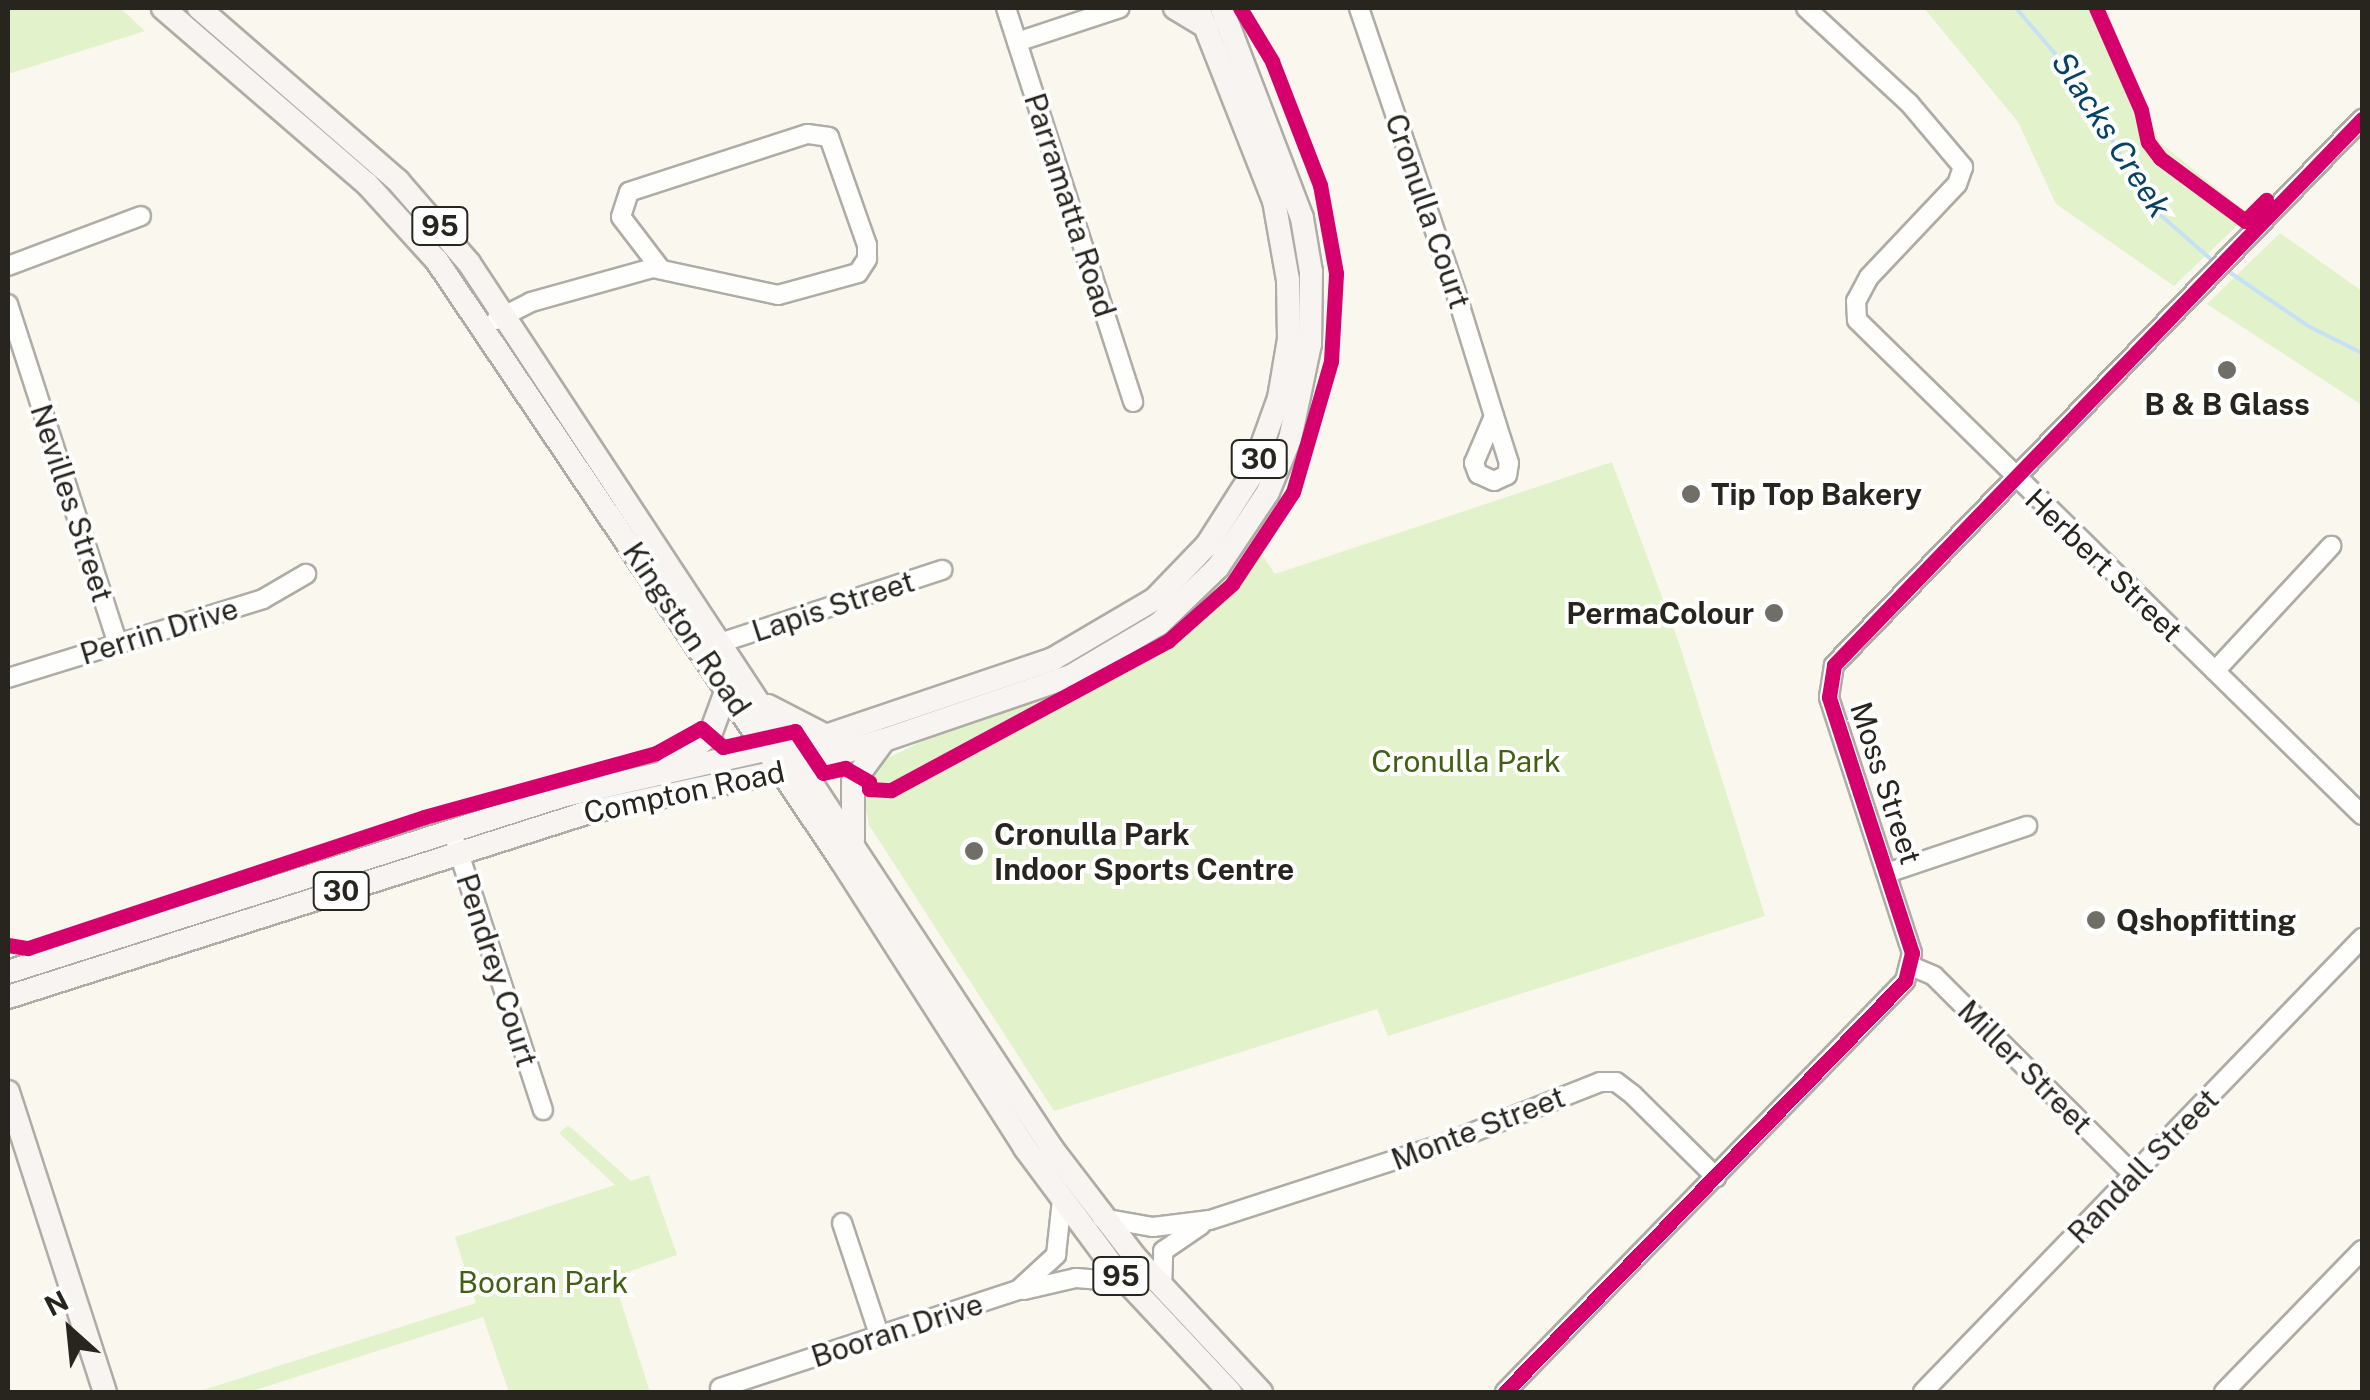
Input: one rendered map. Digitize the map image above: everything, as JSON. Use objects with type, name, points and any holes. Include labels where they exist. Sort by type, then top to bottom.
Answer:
[{"type":"main road","name":"Kingston Road","points":[[164,8],[386,203],[495,321],[727,689],[854,839],[1102,1218],[1261,1392]]},
{"type":"main road","name":"Kingston Road","points":[[200,8],[408,192],[765,705],[787,758],[1062,1200],[1126,1282],[1230,1392]]},
{"type":"main road","points":[[1176,8],[1203,17]]},
{"type":"main road","name":"Compton Road","points":[[8,997],[664,771],[787,758],[884,740],[1070,676],[1140,638],[1218,567],[1280,466],[1310,344],[1308,246],[1286,168],[1222,8]]},
{"type":"main road","name":"Compton Road","points":[[13,966],[455,842],[787,758],[826,736],[1053,659],[1115,628],[1191,564],[1251,476],[1280,398],[1289,339],[1288,280],[1274,201],[1203,17]]},
{"type":"main road","points":[[664,771],[710,735],[727,689]]},
{"type":"main road","points":[[765,705],[826,736]]},
{"type":"main road","points":[[854,839],[853,782],[884,740]]},
{"type":"main road","points":[[8,1092],[105,1392]]},
{"type":"street","name":"Parramatta Road","points":[[1006,8],[1134,402]]},
{"type":"street","points":[[1017,42],[1120,8]]},
{"type":"street","name":"Cronulla Court","points":[[1359,8],[1494,416]]},
{"type":"street","name":"Herbert Street","points":[[1806,8],[1908,104],[1964,167],[1957,184],[1869,277],[1856,301],[1858,320],[2014,479],[2362,815]]},
{"type":"street","name":"Moss Street","points":[[1911,966],[1887,873],[1832,706],[1828,678],[1838,660],[2362,120]]},
{"type":"street","points":[[495,321],[618,273],[660,268],[778,295],[850,277],[870,266],[864,234],[826,130],[613,198],[635,243],[660,268]]},
{"type":"street","points":[[8,266],[141,216]]},
{"type":"street","points":[[618,273],[635,243]]},
{"type":"street","name":"Nevilles Street","points":[[8,304],[118,644]]},
{"type":"street","points":[[2215,671],[2330,546]]},
{"type":"street","name":"Lapis Street","points":[[724,642],[942,570]]},
{"type":"street","name":"Perrin Drive","points":[[8,678],[263,599],[306,574]]},
{"type":"street","points":[[1887,873],[2027,826]]},
{"type":"street","name":"Pendrey Court","points":[[455,842],[543,1110]]},
{"type":"street","name":"Randall Street","points":[[1923,1392],[2362,938]]},
{"type":"street","points":[[1506,1392],[1905,981],[1911,966]]},
{"type":"street","name":"Miller Street","points":[[1911,966],[1934,976],[2134,1176]]},
{"type":"street","name":"Monte Street","points":[[1102,1218],[1153,1226],[1210,1220],[1440,1146],[1600,1082],[1616,1082],[1633,1095],[1716,1177]]},
{"type":"street","name":"Booran Drive","points":[[1018,1290],[1056,1255],[1062,1200]]},
{"type":"street","name":"Monte Street","points":[[1162,1288],[1163,1251],[1210,1220]]},
{"type":"street","points":[[842,1224],[880,1336]]},
{"type":"street","points":[[2224,1392],[2362,1250]]},
{"type":"street","name":"Booran Drive","points":[[720,1388],[1018,1290],[1076,1278],[1126,1282]]},
{"type":"green space","points":[[8,8],[120,8],[145,31],[8,74]]},
{"type":"green space","points":[[1924,8],[2106,8],[2160,143],[2249,214],[2174,286],[2056,204],[2018,122]]},
{"type":"green space","points":[[2280,233],[2362,291],[2362,405],[2207,304]]},
{"type":"green space","name":"Cronulla Park","points":[[1612,462],[1679,643],[1765,916],[1388,1036],[1377,1009],[1054,1111],[869,825],[865,804],[876,764],[949,728],[1080,684],[1164,636],[1258,549],[1275,574]]},
{"type":"green space","name":"Booran Park","points":[[568,1125],[631,1181],[649,1175],[677,1255],[613,1277],[650,1392],[509,1392],[483,1317],[249,1392],[197,1392],[476,1303],[455,1237],[615,1185],[559,1133]]},
{"type":"waterway","name":"Slacks Creek","points":[[2016,8],[2080,83],[2149,205],[2213,261]]},
{"type":"waterway","name":"Slacks Creek","points":[[2225,269],[2308,326],[2362,353]]},
{"type":"cycle path","points":[[8,945],[28,948],[424,817],[656,753],[701,728],[723,747],[795,731],[823,773],[845,768],[869,782],[869,789],[891,790],[1168,641],[1232,584],[1293,492],[1331,361],[1336,273],[1320,185],[1272,61],[1240,8]]},
{"type":"cycle path","points":[[2096,8],[2141,110],[2148,142],[2160,158],[2245,221],[2266,200]]},
{"type":"cycle path","points":[[1505,1392],[1905,981],[1912,953],[1829,697],[1834,665],[2362,119]]},
{"type":"place","name":"B & B Glass","points":[[2227,370]]},
{"type":"place","name":"Tip Top Bakery","points":[[1691,494]]},
{"type":"place","name":"PermaColour","points":[[1774,613]]},
{"type":"place","name":"Cronulla Park Indoor Sports Centre","points":[[974,851]]},
{"type":"place","name":"Qshopfitting","points":[[2096,920]]}]
